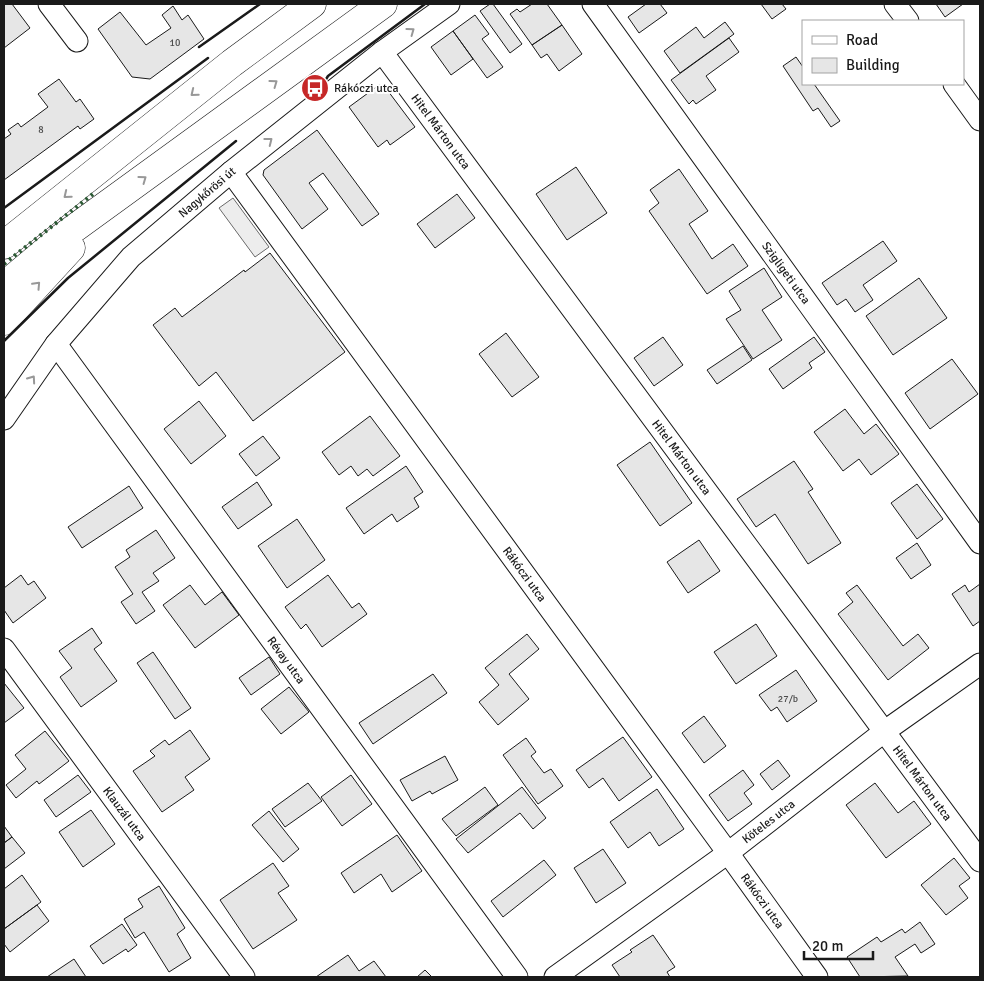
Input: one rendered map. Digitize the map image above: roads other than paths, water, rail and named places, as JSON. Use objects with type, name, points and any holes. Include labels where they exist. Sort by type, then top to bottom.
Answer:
[{"type":"main road","points":[[4,245],[232,63],[312,4]]},
{"type":"main road","points":[[4,286],[61,238],[383,4]]},
{"type":"main road","points":[[4,321],[104,208]]},
{"type":"street","points":[[50,4],[77,41]]},
{"type":"street","name":"Nagykőrösi út","points":[[4,419],[56,344],[131,258],[231,172],[382,52],[449,4]]},
{"type":"street","name":"Szigligeti utca","points":[[592,4],[980,543]]},
{"type":"street","points":[[895,4],[907,20]]},
{"type":"street","name":"Hitel Márton utca","points":[[382,52],[980,861]]},
{"type":"street","points":[[955,85],[980,120]]},
{"type":"street","name":"Rákóczi utca","points":[[231,172],[817,977]]},
{"type":"street","name":"Révay utca","points":[[56,344],[518,977]]},
{"type":"street","name":"Klauzál utca","points":[[4,649],[244,977]]},
{"type":"street","name":"Köteles utca","points":[[556,977],[728,853],[885,731],[980,664]]},
{"type":"place","name":"Rákóczi utca","points":[[315,88]]}]
